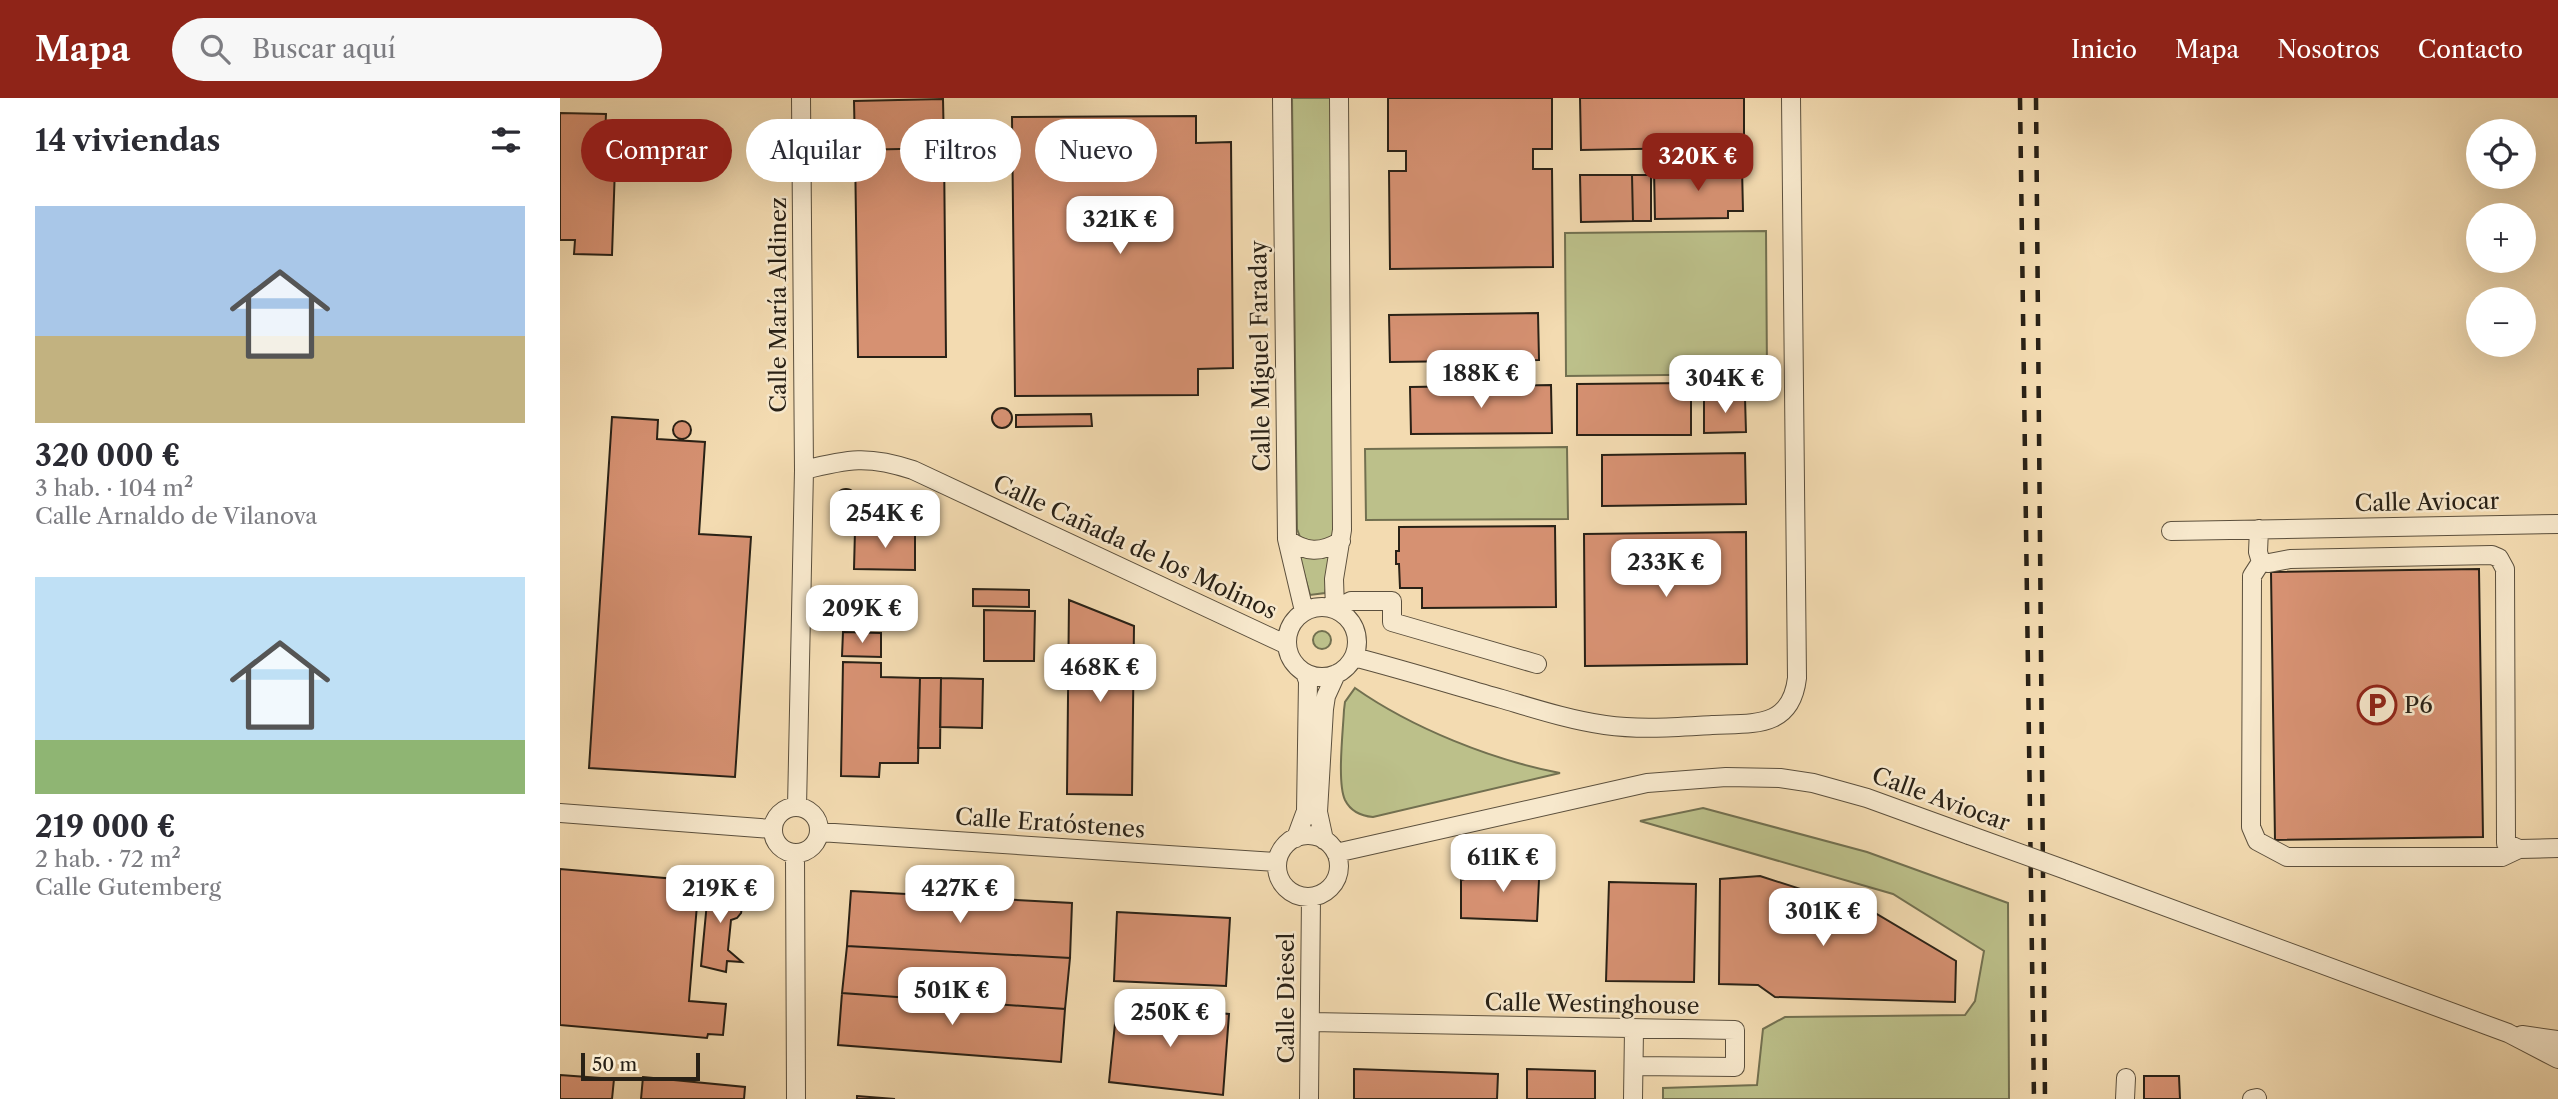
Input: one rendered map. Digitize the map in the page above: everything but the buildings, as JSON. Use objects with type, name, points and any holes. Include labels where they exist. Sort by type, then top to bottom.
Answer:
[{"type":"street","name":"Calle María Aldinez","points":[[797,807],[804,470],[801,98]]},
{"type":"street","name":"Calle Miguel Faraday","points":[[1282,98],[1287,539],[1304,611]]},
{"type":"street","points":[[1335,609],[1334,579],[1341,541],[1339,98]]},
{"type":"street","points":[[1354,657],[1569,719],[1607,726],[1641,728],[1762,720],[1776,718],[1791,702],[1795,692],[1797,664],[1791,98]]},
{"type":"street","name":"Calle Cañada de los Molinos","points":[[804,470],[856,459],[891,462],[1287,645]]},
{"type":"street","name":"Calle Aviocar","points":[[2171,531],[2558,524]]},
{"type":"street","points":[[2259,529],[2258,552],[2261,562],[2252,576],[2251,827],[2256,841],[2287,856],[2502,857],[2519,849],[2558,848]]},
{"type":"street","points":[[1287,539],[1307,550],[1318,551],[1341,541]]},
{"type":"street","points":[[2261,562],[2269,564],[2290,559],[2358,557],[2492,555],[2499,558],[2505,569],[2506,843],[2519,849]]},
{"type":"street","points":[[1335,609],[1351,601],[1392,601],[1392,622],[1537,664]]},
{"type":"street","points":[[1305,673],[1319,677],[1336,674],[1354,657],[1357,635],[1345,615],[1335,609],[1314,607],[1304,611],[1290,625],[1287,645],[1290,656],[1305,673],[1308,681],[1306,811],[1296,838],[1282,850],[1277,862],[1279,878],[1284,886],[1292,893],[1311,897],[1329,889],[1338,872],[1318,812],[1324,709],[1326,696],[1336,674]]},
{"type":"street","name":"Calle Aviocar","points":[[1330,846],[1647,783],[1726,776],[1780,778],[1813,783],[1867,797],[2508,1033]]},
{"type":"street","points":[[797,807],[817,819],[819,832],[816,842],[810,848],[795,853],[788,852],[776,843],[772,829],[783,810],[797,807]]},
{"type":"street","points":[[560,813],[772,829]]},
{"type":"street","name":"Calle Eratóstenes","points":[[819,832],[1277,862]]},
{"type":"street","points":[[1296,838],[1307,836],[1330,846]]},
{"type":"street","points":[[795,853],[796,1099]]},
{"type":"street","name":"Calle Diesel","points":[[1309,1099],[1311,897]]},
{"type":"street","name":"Calle Westinghouse","points":[[1311,1023],[1735,1030],[1735,1067],[1634,1066]]},
{"type":"street","points":[[1633,1099],[1634,1030]]},
{"type":"street","points":[[2508,1033],[2558,1040]]},
{"type":"street","points":[[2508,1033],[2558,1059]]},
{"type":"street","points":[[2124,1099],[2126,1078]]},
{"type":"green space","points":[[1292,98],[1332,98],[1336,526],[1332,538],[1320,541],[1300,537],[1297,529]]},
{"type":"green space","points":[[1766,231],[1767,374],[1566,376],[1565,233]]},
{"type":"green space","points":[[1567,447],[1568,519],[1366,520],[1365,449]]},
{"type":"green space","points":[[1333,554],[1325,593],[1310,595],[1299,556],[1323,558]]},
{"type":"green space","points":[[1322,631],[1328,634],[1331,640],[1328,646],[1322,649],[1316,646],[1313,640],[1316,634]]},
{"type":"green space","points":[[1355,688],[1377,703],[1453,741],[1507,760],[1560,773],[1373,817],[1360,814],[1350,808],[1345,800],[1341,782],[1345,702]]},
{"type":"green space","points":[[1703,808],[1867,852],[2008,903],[2009,1099],[1663,1099],[1663,1088],[1757,1085],[1763,1029],[1785,1017],[1965,1015],[1975,1001],[1984,951],[1893,894],[1640,821]]},
{"type":"railway","points":[[2020,98],[2034,1099]]},
{"type":"railway","points":[[2036,98],[2045,1099]]},
{"type":"place","name":"P6","points":[[2377,705]]}]
